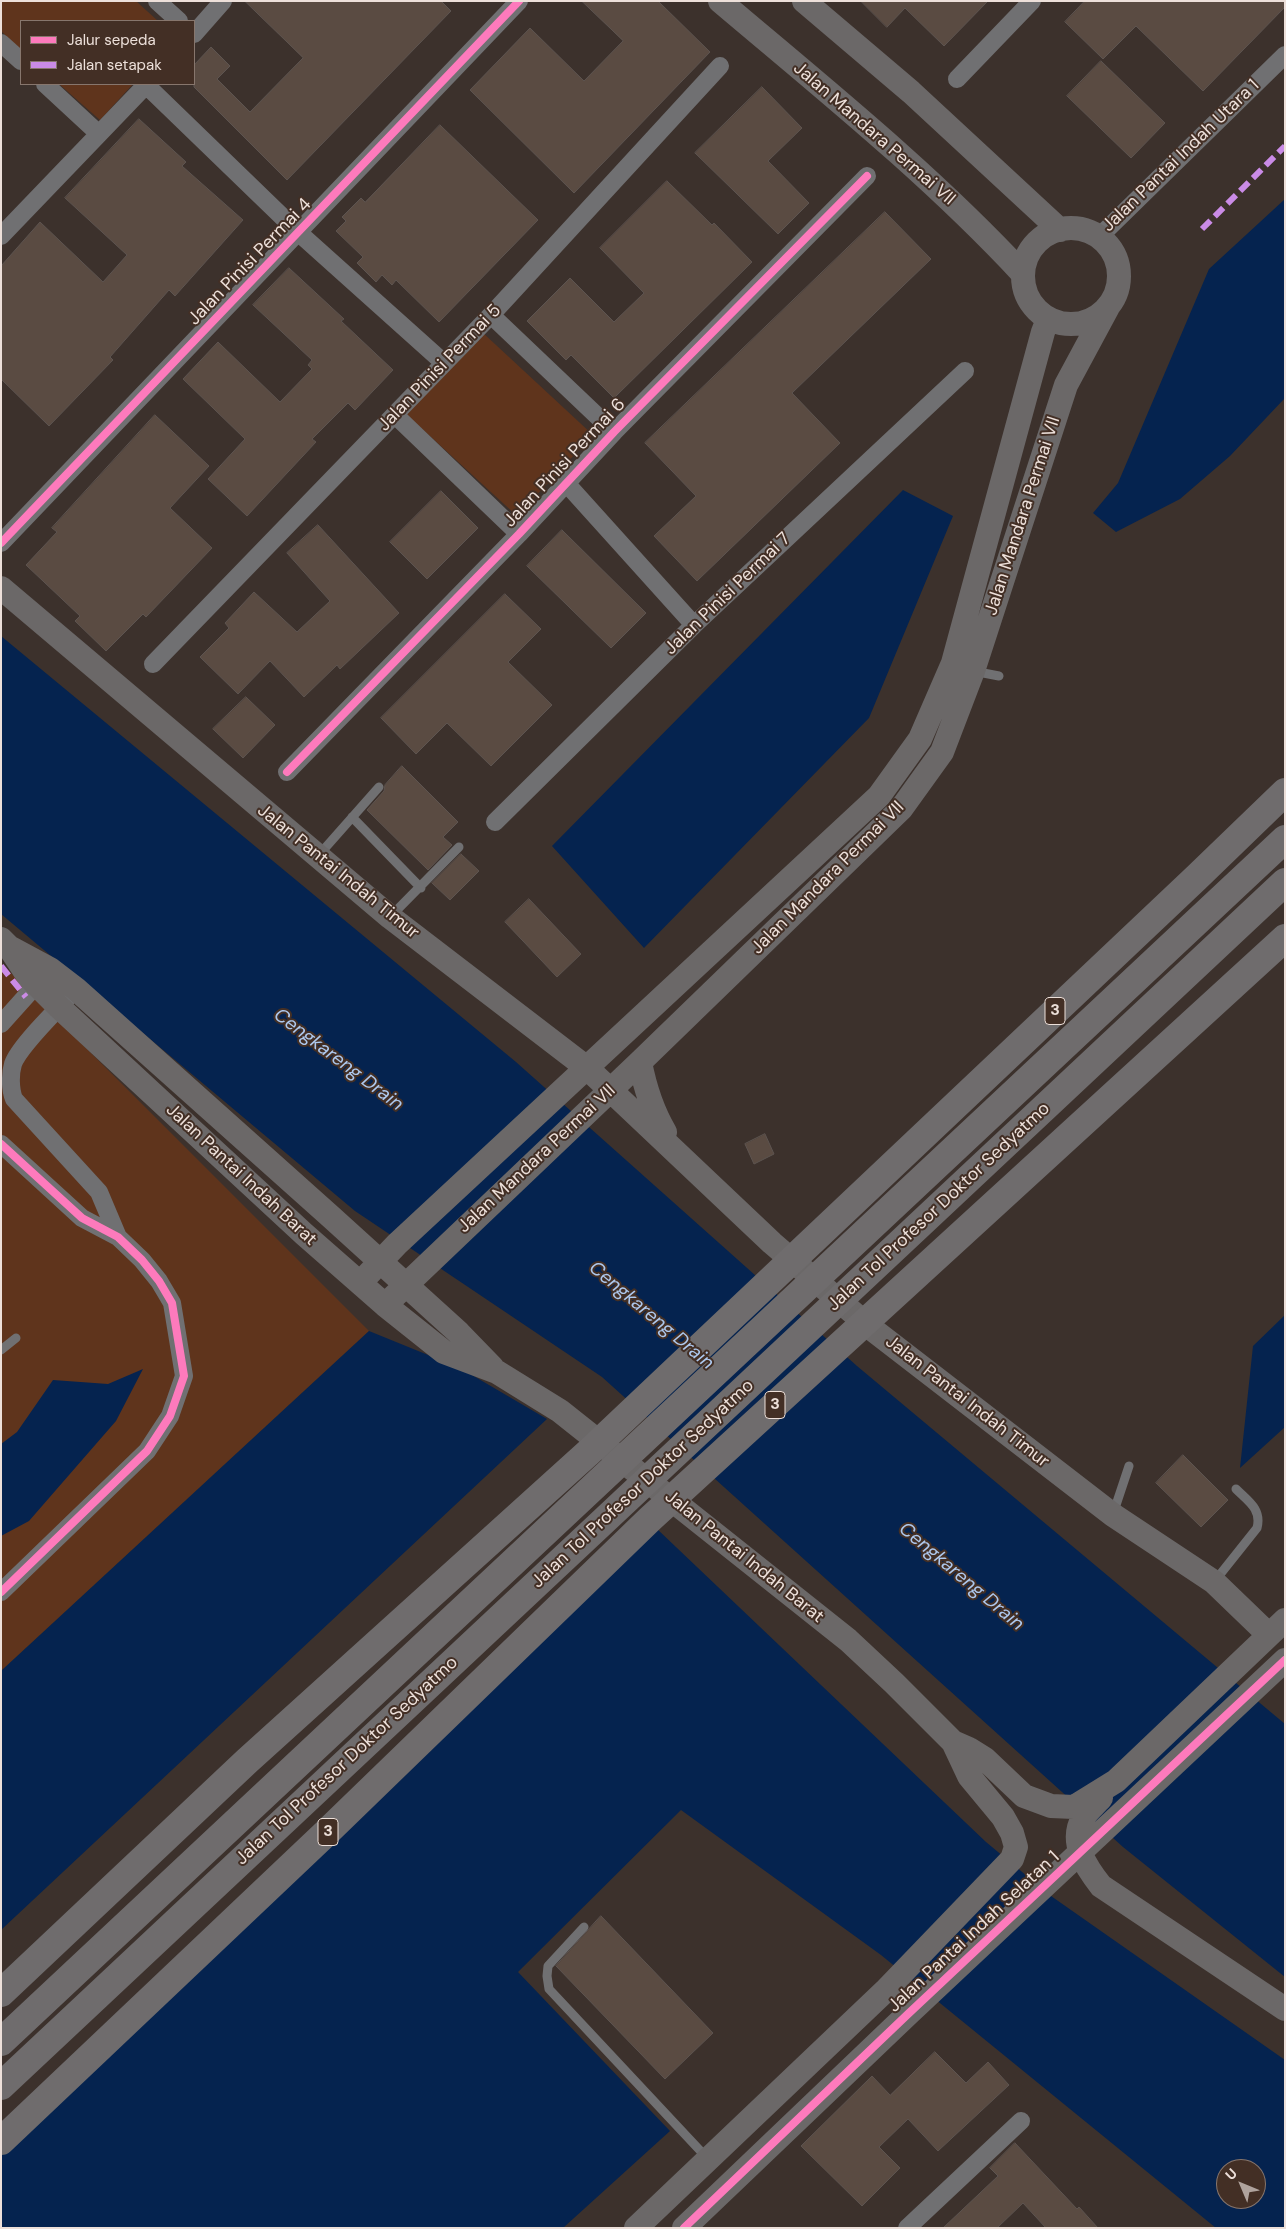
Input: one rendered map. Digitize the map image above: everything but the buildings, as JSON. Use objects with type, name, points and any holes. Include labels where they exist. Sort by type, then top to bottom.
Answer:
[{"type":"highway","name":"3","points":[[1,1993],[247,1761],[589,1452],[1285,792]]},
{"type":"highway","name":"Jalan Tol Profesor Doktor Sedyatmo","points":[[1,2042],[1285,839]]},
{"type":"highway","name":"Jalan Tol Profesor Doktor Sedyatmo","points":[[1,2086],[1285,882]]},
{"type":"highway","name":"Jalan Tol Profesor Doktor Sedyatmo","points":[[1,2141],[327,1832],[650,1519],[1285,938]]},
{"type":"main road","name":"Jalan Mandara Permai VII","points":[[720,1],[883,138],[984,232],[1023,274]]},
{"type":"main road","points":[[804,1],[911,92],[1060,230]]},
{"type":"main road","points":[[1080,229],[1099,237],[1111,249],[1118,265],[1119,280],[1116,294],[1108,308],[1086,322],[1073,325],[1048,319],[1037,310],[1026,293],[1023,274],[1026,259],[1034,246],[1046,236],[1060,230],[1080,229]]},
{"type":"main road","name":"Jalan Mandara Permai VII","points":[[385,1305],[640,1062],[901,809],[942,752],[973,670],[1066,384],[1108,308]]},
{"type":"main road","name":"Jalan Mandara Permai VII","points":[[360,1283],[396,1244],[588,1068],[879,796],[920,739],[953,663],[1048,319]]},
{"type":"main road","name":"Jalan Pantai Indah Timur","points":[[1,588],[390,917],[588,1068],[772,1243],[872,1329],[1113,1515],[1214,1582],[1279,1630]]},
{"type":"main road","name":"Jalan Pantai Indah Barat","points":[[5,943],[28,976],[43,977],[76,989],[459,1333],[497,1372]]},
{"type":"main road","name":"Jalan Pantai Indah Barat","points":[[43,977],[59,1007],[385,1305],[444,1352],[497,1372],[560,1411],[809,1609],[894,1682],[953,1742],[970,1776],[1003,1817]]},
{"type":"main road","name":"Jalan Pantai Indah Timur","points":[[640,1062],[644,1086],[653,1109],[678,1153]]},
{"type":"main road","name":"Jalan Pantai Indah Selatan 1","points":[[684,2228],[1080,1853],[1086,1819],[1116,1781],[1236,1665],[1279,1630]]},
{"type":"main road","name":"Jalan Pantai Indah Selatan 1","points":[[1086,1819],[1270,1679],[1285,1660]]},
{"type":"main road","name":"Jalan Pantai Indah Barat","points":[[953,1742],[985,1759],[1024,1796],[1086,1819]]},
{"type":"main road","name":"Jalan Pantai Indah Selatan 1","points":[[636,2228],[885,1990],[1012,1859],[1016,1847],[1012,1833],[1003,1817]]},
{"type":"main road","points":[[1080,1853],[1101,1886]]},
{"type":"main road","points":[[1050,1881],[1077,1879],[1101,1886],[1285,2009]]},
{"type":"street","points":[[157,1],[178,20]]},
{"type":"street","points":[[195,33],[223,1]]},
{"type":"street","name":"Jalan Pinisi Permai 4","points":[[1,543],[519,1]]},
{"type":"street","points":[[957,79],[1032,1]]},
{"type":"street","points":[[1,43],[20,61]]},
{"type":"street","name":"Jalan Pantai Indah Utara 1","points":[[1099,237],[1285,55]]},
{"type":"street","name":"Jalan Pinisi Permai 5","points":[[153,664],[491,315],[720,66]]},
{"type":"street","points":[[46,85],[99,134]]},
{"type":"street","points":[[1,236],[146,85]]},
{"type":"street","points":[[148,85],[299,233],[444,364]]},
{"type":"street","name":"Jalan Pinisi Permai 6","points":[[287,772],[519,534],[614,432],[867,176]]},
{"type":"street","points":[[491,315],[614,432]]},
{"type":"street","name":"Jalan Pinisi Permai 7","points":[[495,822],[694,625],[965,371]]},
{"type":"street","points":[[395,415],[519,534]]},
{"type":"street","points":[[566,483],[694,625]]},
{"type":"street","points":[[1,1024],[43,977]]},
{"type":"street","points":[[76,989],[13,1064],[11,1092],[14,1099],[99,1192],[118,1238]]},
{"type":"street","points":[[1,1144],[82,1218],[118,1238],[142,1260],[159,1281],[172,1303],[184,1376],[170,1416],[147,1452],[1,1592]]},
{"type":"street","points":[[907,2228],[1022,2121]]},
{"type":"lane","points":[[973,670],[999,676]]},
{"type":"lane","points":[[318,856],[379,787]]},
{"type":"lane","points":[[352,817],[421,888]]},
{"type":"lane","points":[[390,917],[460,847]]},
{"type":"lane","points":[[1,1350],[16,1338]]},
{"type":"lane","points":[[1113,1515],[1129,1466]]},
{"type":"lane","points":[[1214,1582],[1257,1528],[1260,1517],[1256,1508],[1236,1490]]},
{"type":"lane","points":[[584,1927],[548,1966],[549,1989],[708,2159]]},
{"type":"shaded area","points":[[1,1],[136,1],[157,20],[20,20],[20,49],[1,31]]},
{"type":"shaded area","points":[[60,85],[132,85],[100,120]]},
{"type":"shaded area","points":[[482,332],[593,435],[517,516],[406,414]]},
{"type":"shaded area","points":[[1,963],[369,1331],[1,1671]]},
{"type":"water","points":[[1285,199],[1285,398],[1230,456],[1180,499],[1116,532],[1093,513],[1118,483],[1209,269]]},
{"type":"water","points":[[903,490],[953,516],[869,718],[644,948],[552,846]]},
{"type":"water","name":"Cengkareng Drain","points":[[1,636],[516,1062],[857,1366],[1285,1724],[1285,1977],[1123,1847],[602,1377],[355,1211],[1,914]]},
{"type":"water","points":[[1285,1315],[1285,1427],[1240,1468],[1253,1346]]},
{"type":"water","points":[[369,1331],[460,1368],[547,1419],[1,1930],[1,1671]]},
{"type":"water","points":[[143,1369],[116,1421],[29,1521],[1,1536],[1,1444],[17,1432],[53,1380],[108,1384]]},
{"type":"water","points":[[656,1528],[986,1842],[1051,1896],[1285,2060],[1285,2228],[1216,2228],[881,1955],[681,1810],[518,1972],[670,2131],[563,2228],[1,2228],[1,2147]]},
{"type":"marked path","points":[[1202,229],[1285,146]]},
{"type":"marked path","points":[[1,966],[26,997]]},
{"type":"cycle path","points":[[1,543],[519,1]]},
{"type":"cycle path","points":[[287,772],[519,534],[614,432],[867,176]]},
{"type":"cycle path","points":[[1,1144],[82,1218],[118,1237],[142,1260],[159,1281],[172,1303],[184,1376],[170,1416],[147,1451],[1,1592]]},
{"type":"cycle path","points":[[684,2228],[908,2014],[1285,1660]]}]
